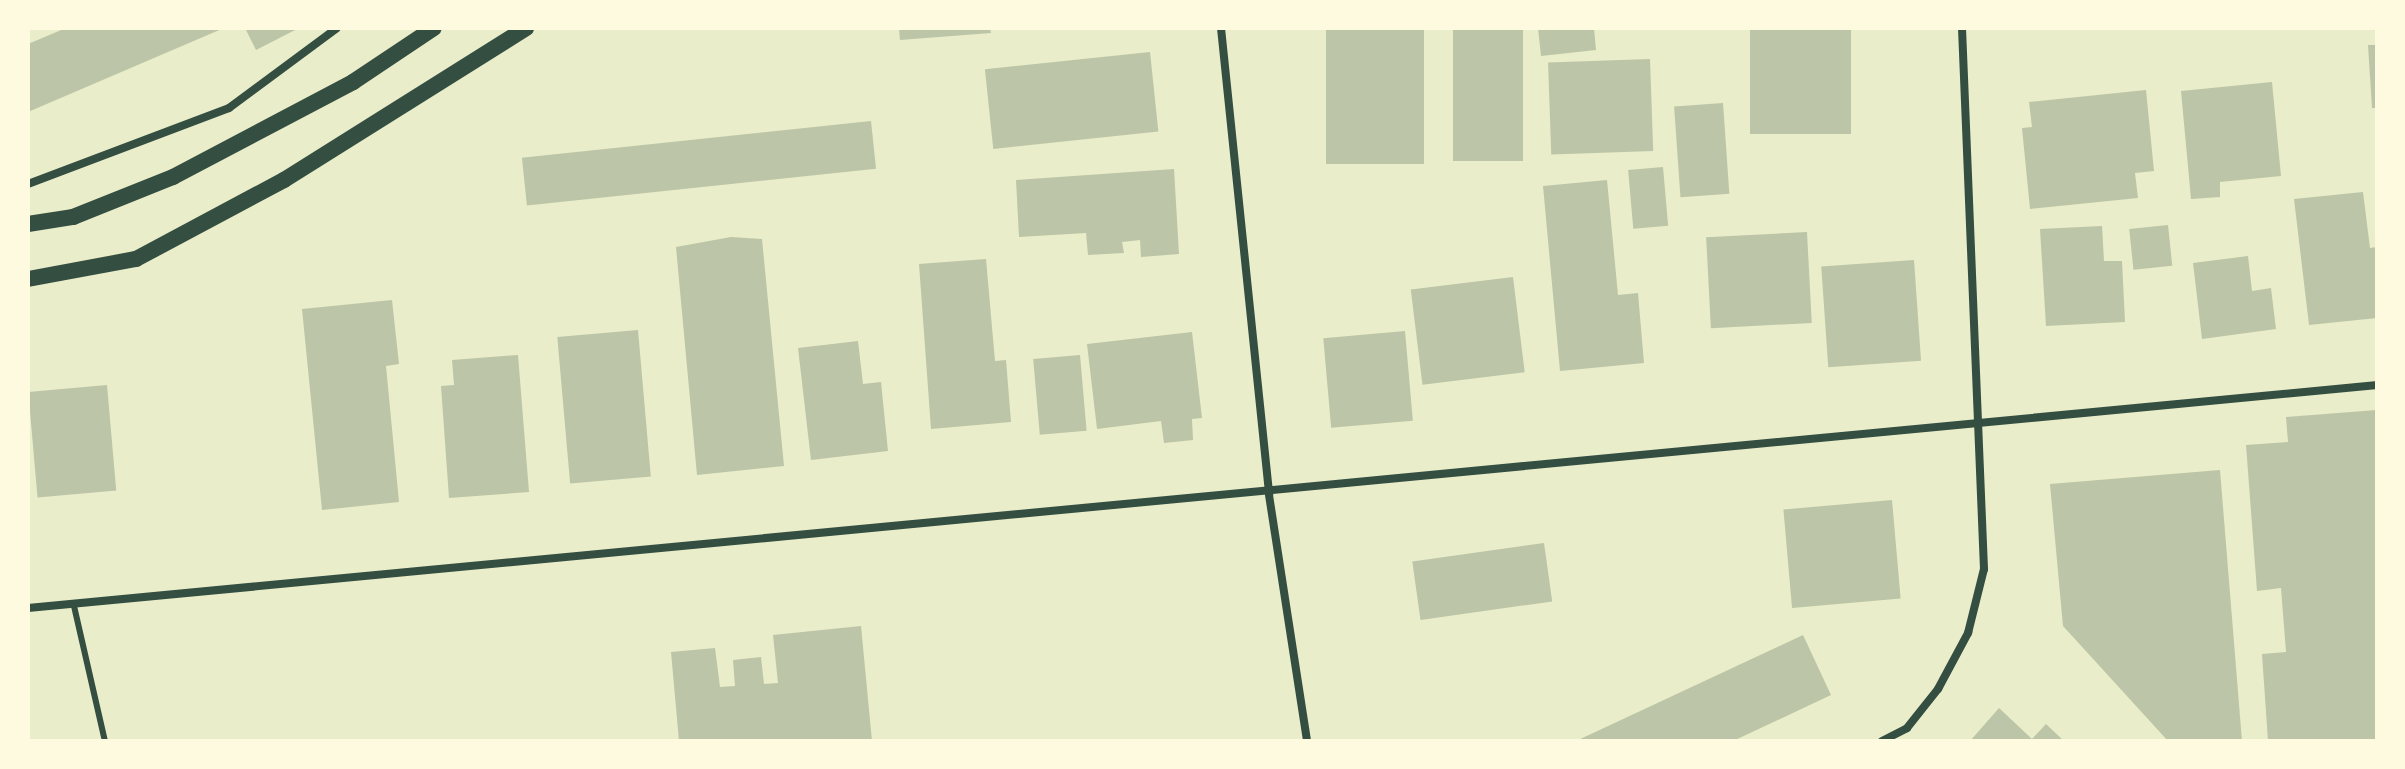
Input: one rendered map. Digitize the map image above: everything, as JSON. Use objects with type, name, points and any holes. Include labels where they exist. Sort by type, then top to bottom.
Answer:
[{"type":"main road","points":[[28,224],[73,217],[173,177],[353,82],[434,28]]},
{"type":"main road","points":[[28,279],[136,259],[284,180],[526,28]]},
{"type":"street","points":[[28,184],[229,108],[337,28]]},
{"type":"street","points":[[1221,28],[1269,495],[1307,741]]},
{"type":"street","points":[[1882,741],[1907,728],[1938,689],[1968,633],[1984,569],[1983,423],[1962,28]]},
{"type":"street","points":[[28,608],[1269,495],[2377,385]]},
{"type":"lane","points":[[74,606],[105,741]]},
{"type":"building","points":[[66,28],[224,28],[28,112],[28,44]]},
{"type":"building","points":[[245,28],[299,28],[256,50]]},
{"type":"building","points":[[899,28],[990,28],[991,33],[900,40]]},
{"type":"building","points":[[1326,28],[1424,28],[1424,164],[1326,164]]},
{"type":"building","points":[[1453,28],[1523,28],[1523,161],[1453,161]]},
{"type":"building","points":[[1538,28],[1594,28],[1596,50],[1541,56]]},
{"type":"building","points":[[1750,28],[1851,28],[1851,134],[1750,134]]},
{"type":"building","points":[[2368,45],[2377,45],[2377,108],[2372,108]]},
{"type":"building","points":[[1150,52],[1158,132],[993,149],[985,69]]},
{"type":"building","points":[[1650,59],[1653,151],[1551,155],[1548,63]]},
{"type":"building","points":[[2272,82],[2281,176],[2220,182],[2220,197],[2191,199],[2181,91]]},
{"type":"building","points":[[2146,90],[2154,171],[2135,173],[2138,198],[2030,209],[2022,128],[2032,127],[2029,102]]},
{"type":"building","points":[[1723,103],[1729,194],[1680,197],[1674,106]]},
{"type":"building","points":[[871,121],[876,169],[527,205],[522,158]]},
{"type":"building","points":[[1663,167],[1668,226],[1633,229],[1628,170]]},
{"type":"building","points":[[1174,169],[1179,254],[1141,257],[1140,240],[1122,242],[1124,253],[1088,255],[1086,233],[1019,237],[1016,180]]},
{"type":"building","points":[[1607,180],[1618,295],[1638,293],[1644,363],[1560,371],[1543,186]]},
{"type":"building","points":[[2363,192],[2370,248],[2377,247],[2377,318],[2309,325],[2294,199]]},
{"type":"building","points":[[2168,225],[2172,266],[2133,270],[2129,229]]},
{"type":"building","points":[[2102,226],[2104,261],[2122,261],[2125,322],[2046,326],[2040,229]]},
{"type":"building","points":[[1807,232],[1812,323],[1711,328],[1706,237]]},
{"type":"building","points":[[731,237],[762,239],[784,466],[697,475],[676,247]]},
{"type":"building","points":[[2248,256],[2252,291],[2271,288],[2276,329],[2202,339],[2193,263]]},
{"type":"building","points":[[986,259],[995,361],[1006,360],[1011,422],[931,429],[919,264]]},
{"type":"building","points":[[1914,260],[1921,361],[1828,367],[1821,266]]},
{"type":"building","points":[[1513,277],[1525,372],[1422,385],[1411,290]]},
{"type":"building","points":[[392,300],[399,364],[386,366],[399,502],[322,510],[302,309]]},
{"type":"building","points":[[638,330],[651,476],[570,484],[557,337]]},
{"type":"building","points":[[1405,331],[1413,421],[1331,428],[1323,338]]},
{"type":"building","points":[[1192,332],[1202,418],[1192,419],[1193,440],[1164,443],[1161,421],[1097,429],[1087,344]]},
{"type":"building","points":[[858,341],[863,384],[881,382],[888,451],[811,460],[798,348]]},
{"type":"building","points":[[518,355],[529,492],[449,498],[441,386],[454,385],[452,360]]},
{"type":"building","points":[[1080,355],[1087,431],[1040,435],[1033,359]]},
{"type":"building","points":[[107,385],[116,491],[38,497],[28,392]]},
{"type":"building","points":[[2377,410],[2377,741],[2268,741],[2262,654],[2286,652],[2281,588],[2257,591],[2246,445],[2288,442],[2286,417]]},
{"type":"building","points":[[2220,470],[2242,741],[2168,741],[2063,626],[2050,484]]},
{"type":"building","points":[[1892,500],[1901,599],[1792,608],[1783,509]]},
{"type":"building","points":[[1544,543],[1552,601],[1421,620],[1412,562]]},
{"type":"building","points":[[861,626],[872,741],[679,741],[671,652],[715,648],[720,687],[735,686],[733,660],[761,657],[764,684],[778,683],[773,635]]},
{"type":"building","points":[[1803,635],[1831,695],[1733,741],[1576,741]]},
{"type":"building","points":[[1999,708],[2032,739],[2046,724],[2064,741],[1970,741]]}]
